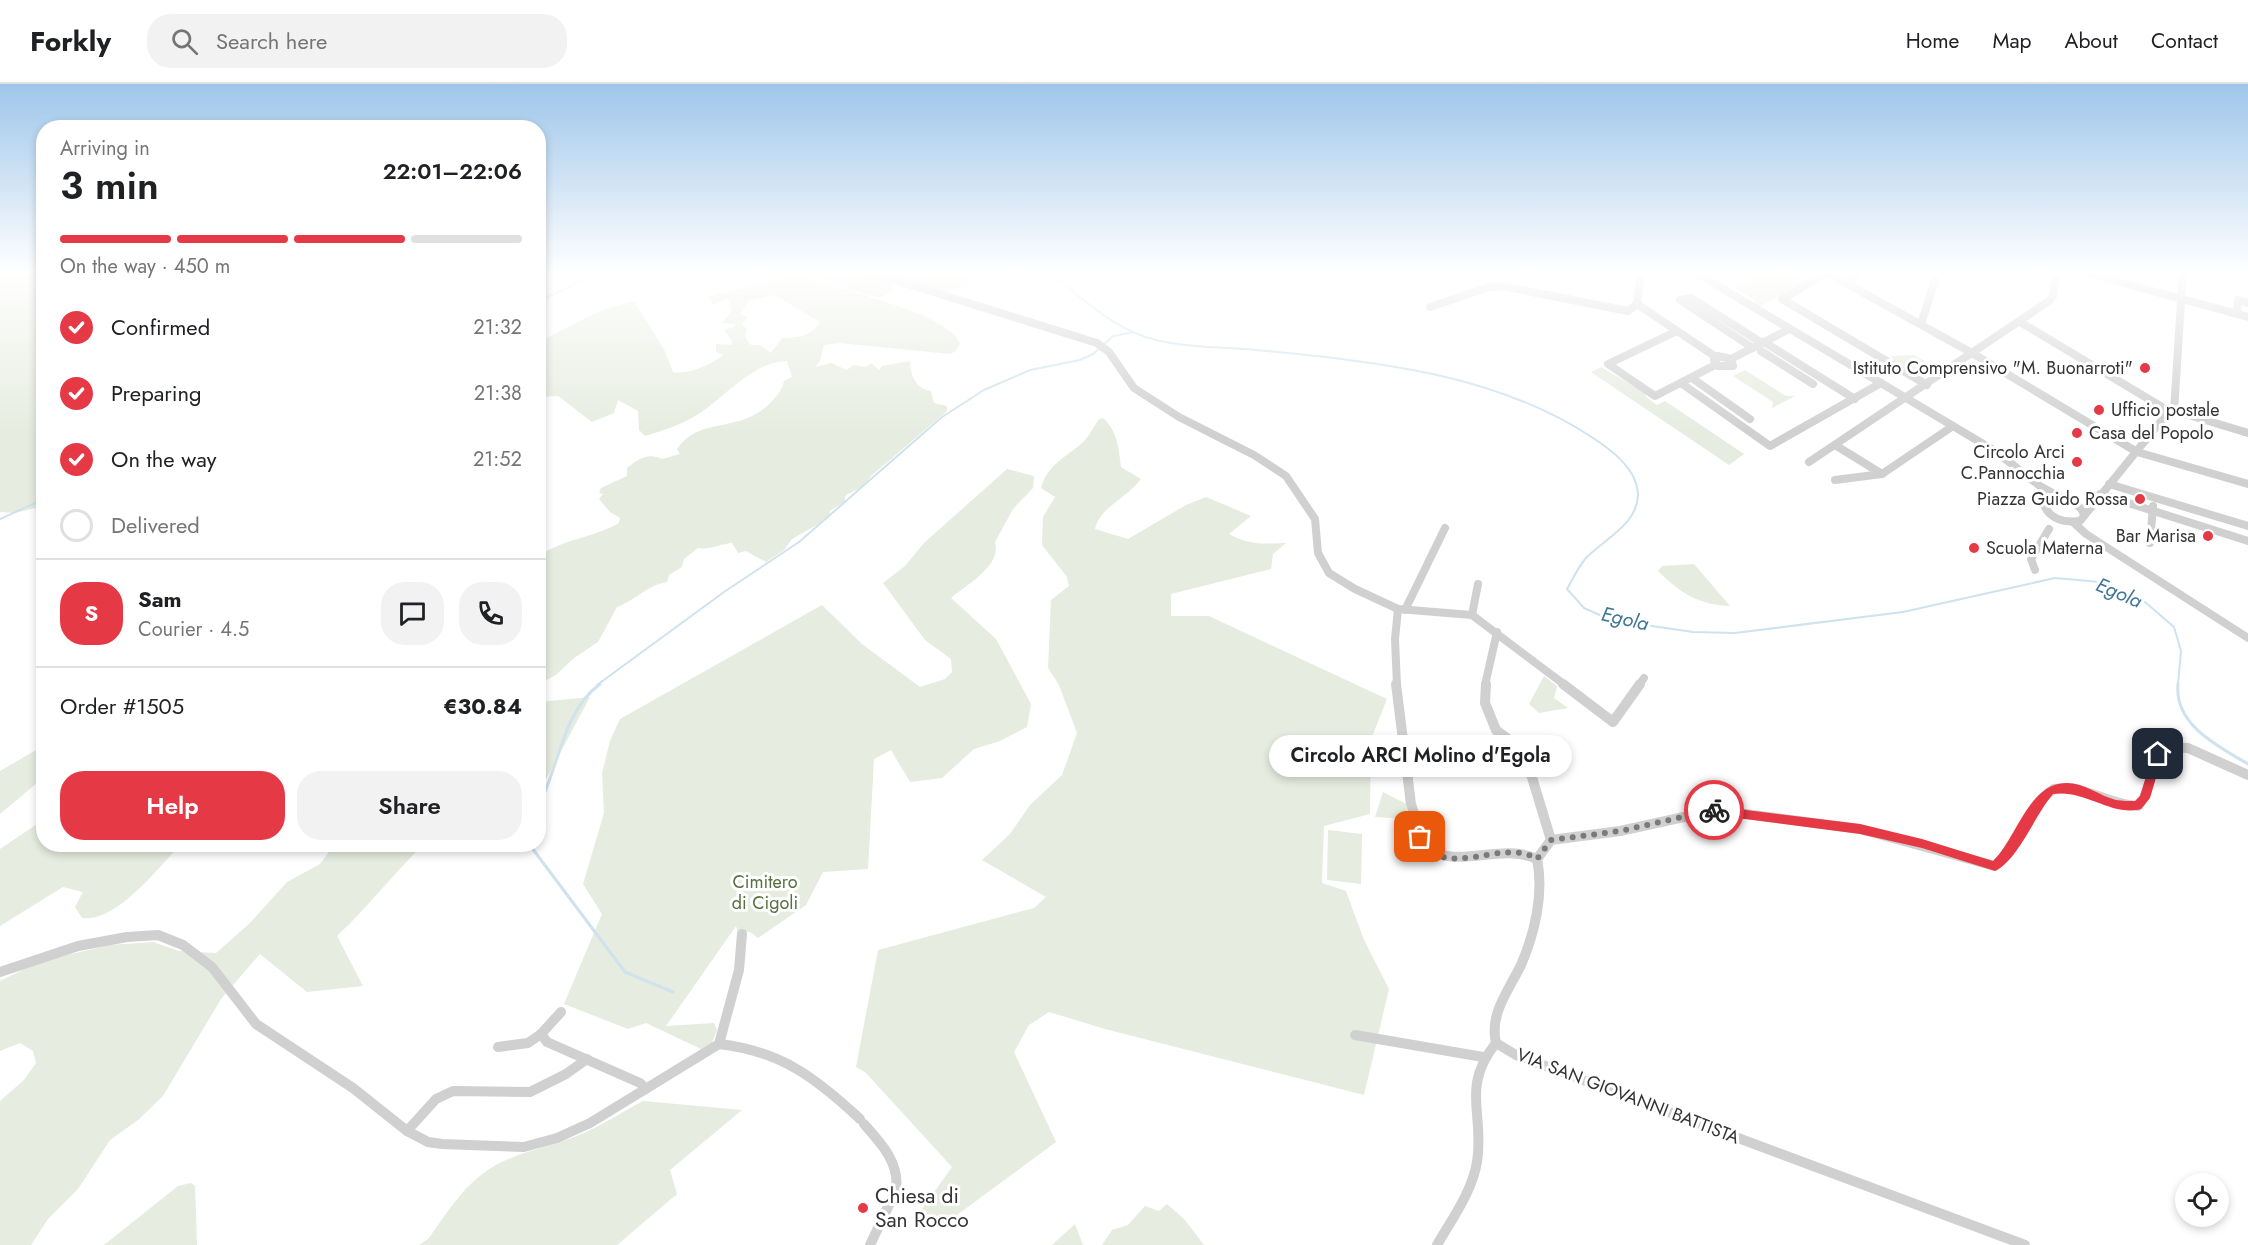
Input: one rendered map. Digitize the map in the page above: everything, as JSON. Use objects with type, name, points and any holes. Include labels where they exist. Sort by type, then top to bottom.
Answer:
[{"type":"street","points":[[1036,325],[1101,346],[1134,388],[1179,417],[1254,455],[1286,476],[1310,507],[1315,519],[1318,553],[1329,573],[1355,590],[1402,609],[1472,615],[1613,722],[1644,678]]},
{"type":"street","points":[[1668,325],[1716,361],[1730,368],[1734,364],[1731,359],[1762,345],[1789,329]]},
{"type":"street","points":[[1716,325],[1753,348]]},
{"type":"street","points":[[1732,325],[1855,399]]},
{"type":"street","points":[[1783,325],[1953,426],[2043,489],[2058,496],[2091,505]]},
{"type":"street","points":[[1827,325],[1927,384]]},
{"type":"street","points":[[1923,325],[2137,452],[2248,484]]},
{"type":"street","points":[[1809,462],[1907,399],[2014,325]]},
{"type":"street","points":[[2025,325],[2172,410],[2248,433]]},
{"type":"street","points":[[2049,529],[2080,521],[2100,494],[2172,410],[2179,325]]},
{"type":"street","points":[[1677,331],[1608,364],[1655,396],[1692,378],[1716,361]]},
{"type":"street","points":[[1762,345],[1791,370],[1813,384]]},
{"type":"street","points":[[1791,370],[1800,364]]},
{"type":"street","points":[[1692,378],[1750,419]]},
{"type":"street","points":[[1681,383],[1770,446],[1881,383]]},
{"type":"street","points":[[1717,408],[1727,403]]},
{"type":"street","points":[[1835,480],[1882,474],[1953,426]]},
{"type":"street","points":[[1835,445],[1882,474]]},
{"type":"street","points":[[2020,471],[2043,502],[2047,512],[2049,529],[2031,559],[2036,570]]},
{"type":"street","points":[[2109,484],[2248,526]]},
{"type":"street","points":[[2100,494],[2248,541]]},
{"type":"street","points":[[2043,502],[2048,497],[2058,496]]},
{"type":"street","points":[[2150,543],[2154,498]]},
{"type":"street","points":[[2071,500],[2080,507],[2084,514]]},
{"type":"street","points":[[2047,512],[2071,522],[2248,639]]},
{"type":"street","points":[[1445,528],[1402,609],[1392,649],[1410,802],[1425,848],[1445,858],[1521,852],[1537,859],[1551,840],[1629,829],[1716,810],[1860,829],[1922,844],[1995,866],[2008,853],[2038,804],[2050,790],[2069,787],[2116,804],[2138,806],[2145,798],[2158,754],[2166,748],[2180,746],[2198,750],[2248,775]]},
{"type":"street","points":[[1472,615],[1478,584]]},
{"type":"street","points":[[1497,632],[1484,692],[1485,703],[1496,730],[1524,750],[1537,786],[1551,840]]},
{"type":"street","name":"VIA SAN GIOVANNI BATTISTA","points":[[1537,859],[1541,875],[1533,920],[1525,955],[1494,1023],[1496,1043],[1516,1055],[2025,1245]]},
{"type":"street","points":[[719,1044],[739,970],[742,934]]},
{"type":"street","points":[[0,972],[78,946],[127,937],[158,935],[183,945],[212,967],[256,1024],[353,1088],[408,1131],[428,1142],[524,1147],[557,1138],[590,1123],[719,1044],[741,1045],[786,1060],[814,1079],[862,1121],[888,1153],[897,1178],[897,1188],[879,1220],[876,1243]]},
{"type":"street","points":[[498,1047],[528,1043],[541,1034],[561,1012]]},
{"type":"street","points":[[541,1034],[547,1042],[640,1083],[646,1089]]},
{"type":"street","points":[[1355,1035],[1483,1057]]},
{"type":"street","points":[[1437,1245],[1471,1183],[1477,1161],[1474,1089],[1483,1057],[1496,1043]]},
{"type":"street","points":[[408,1131],[436,1099],[453,1091],[530,1092],[566,1074],[586,1059]]},
{"type":"green space","points":[[0,325],[36,325],[36,508],[15,513],[0,512]]},
{"type":"green space","points":[[572,325],[649,325],[665,351],[673,372],[679,373],[706,366],[723,355],[716,352],[716,344],[731,345],[732,341],[724,330],[742,325],[747,329],[745,337],[751,345],[760,345],[771,353],[782,338],[808,334],[817,325],[941,325],[950,331],[960,343],[956,351],[950,354],[840,343],[824,345],[820,361],[815,367],[831,363],[847,370],[853,365],[866,367],[871,363],[879,370],[882,366],[910,361],[914,380],[921,387],[931,391],[934,403],[947,406],[947,411],[871,476],[864,486],[846,495],[844,502],[830,511],[829,518],[792,539],[784,550],[766,562],[746,551],[738,553],[732,543],[698,548],[684,559],[682,567],[669,575],[667,582],[653,586],[617,607],[598,642],[546,680],[546,551],[619,523],[620,518],[610,512],[599,499],[603,494],[599,493],[601,488],[627,476],[627,468],[635,462],[648,456],[662,459],[680,454],[677,449],[697,432],[747,418],[760,411],[778,394],[784,381],[792,377],[787,361],[763,367],[694,417],[645,436],[639,430],[638,411],[618,400],[614,413],[592,422],[558,396],[546,397],[546,338]]},
{"type":"green space","points":[[1914,355],[1938,368],[1923,379],[1895,362],[1891,356]]},
{"type":"green space","points":[[1601,367],[1647,394],[1645,396],[1657,405],[1665,401],[1744,454],[1729,465],[1591,372]]},
{"type":"green space","points":[[1745,370],[1786,396],[1795,396],[1772,408],[1773,402],[1733,376]]},
{"type":"green space","points":[[1103,418],[1114,434],[1121,467],[1141,479],[1102,515],[1095,529],[1128,539],[1186,505],[1206,497],[1251,516],[1229,534],[1250,542],[1286,543],[1273,554],[1271,569],[1171,594],[1171,616],[1209,616],[1387,699],[1371,739],[1370,814],[1324,826],[1322,883],[1346,891],[1364,940],[1389,989],[1364,1095],[1105,1029],[1049,1012],[1029,1025],[1014,1052],[1056,1142],[942,1226],[922,1209],[952,1167],[866,1073],[856,1067],[878,950],[1034,908],[1046,897],[982,860],[1010,834],[1030,805],[1062,775],[1077,733],[1059,685],[1048,668],[1051,600],[1069,586],[1067,577],[1042,545],[1043,517],[1055,497],[1041,488],[1053,467],[1085,441],[1099,419]]},
{"type":"green space","name":"Cimitero di Cigoli","points":[[1007,469],[1034,476],[1033,488],[1013,509],[995,542],[996,551],[988,567],[951,598],[996,639],[1031,704],[1027,727],[1000,741],[974,749],[942,778],[910,782],[891,750],[874,759],[868,869],[823,872],[806,905],[758,938],[750,932],[738,932],[736,926],[666,1026],[714,1023],[717,1030],[711,1045],[701,1049],[646,1023],[628,1029],[564,1004],[602,914],[583,884],[604,813],[602,773],[610,741],[620,719],[822,605],[862,644],[920,687],[945,679],[952,672],[951,659],[925,640],[883,583],[905,566],[924,543]]},
{"type":"green space","points":[[1694,564],[1730,606],[1699,600],[1674,586],[1658,571],[1662,566]]},
{"type":"green space","points":[[1544,676],[1557,686],[1554,698],[1568,708],[1539,713],[1529,704]]},
{"type":"green space","points":[[590,697],[546,780],[546,701]]},
{"type":"green space","points":[[36,750],[36,784],[0,814],[0,771]]},
{"type":"green space","points":[[1383,792],[1406,804],[1408,819],[1375,817]]},
{"type":"green space","points":[[36,825],[36,852],[174,852],[136,892],[109,912],[95,917],[82,918],[75,907],[83,892],[63,887],[0,926],[0,849]]},
{"type":"green space","points":[[1328,830],[1362,834],[1361,884],[1327,880]]},
{"type":"green space","points":[[329,852],[416,852],[337,936],[363,986],[307,992],[260,954],[221,999],[163,1096],[138,1120],[110,1140],[78,1189],[48,1219],[31,1245],[0,1245],[0,1101],[24,1080],[36,1063],[33,1051],[20,1043],[0,1051],[0,981],[41,961],[110,945],[153,942],[179,951],[216,953],[249,924],[287,882],[320,864]]},
{"type":"green space","points":[[643,1101],[742,1110],[670,1170],[677,1194],[617,1245],[419,1245],[428,1239],[466,1189],[493,1167],[518,1155],[586,1132]]},
{"type":"green space","points":[[191,1183],[195,1186],[197,1245],[104,1245],[178,1186]]},
{"type":"green space","points":[[1167,1204],[1185,1220],[1204,1245],[1102,1245],[1112,1230],[1128,1225],[1145,1206],[1159,1211]]},
{"type":"green space","points":[[1075,1224],[1083,1245],[1052,1245]]},
{"type":"waterway","name":"Egola","points":[[1120,325],[1133,332]]},
{"type":"waterway","points":[[597,685],[724,592],[799,542],[942,417],[984,390],[1030,370],[1080,360],[1093,354],[1113,336],[1133,332]]},
{"type":"waterway","name":"Egola","points":[[1133,332],[1168,343],[1342,359],[1429,373],[1512,397],[1552,414],[1590,436],[1627,467],[1638,493],[1633,514],[1619,530],[1586,558],[1567,589],[1584,608],[1611,620],[1693,632],[1735,633],[1903,612],[2055,578],[2100,582],[2145,602],[2174,627],[2181,651],[2178,685]]},
{"type":"waterway","points":[[0,519],[36,503]]},
{"type":"waterway","points":[[546,789],[569,725],[587,696],[600,684]]},
{"type":"waterway","name":"Egola","points":[[2178,685],[2183,711],[2190,723],[2212,742],[2248,764]]},
{"type":"waterway","points":[[535,852],[625,972],[673,992]]},
{"type":"way so far","points":[[1420,837],[1425,848],[1445,858],[1521,852],[1537,859],[1551,840],[1620,831],[1714,810]]},
{"type":"place","name":"Istituto Comprensivo \"M. Buonarroti\"","points":[[2145,368]]},
{"type":"place","name":"Ufficio postale","points":[[2099,410]]},
{"type":"place","name":"Casa del Popolo","points":[[2077,433]]},
{"type":"place","name":"Circolo Arci C.Pannocchia","points":[[2077,462]]},
{"type":"place","name":"Piazza Guido Rossa","points":[[2140,499]]},
{"type":"place","name":"Bar Marisa","points":[[2208,536]]},
{"type":"place","name":"Scuola Materna","points":[[1974,548]]},
{"type":"place","name":"Circolo ARCI Molino d'Egola","points":[[1420,837]]},
{"type":"place","name":"Chiesa di San Rocco","points":[[863,1208]]},
{"type":"route","points":[[1714,810],[1860,829],[1944,850],[1974,862],[1995,866],[2008,853],[2038,804],[2050,790],[2069,787],[2116,804],[2138,806],[2145,798],[2158,754]]}]
